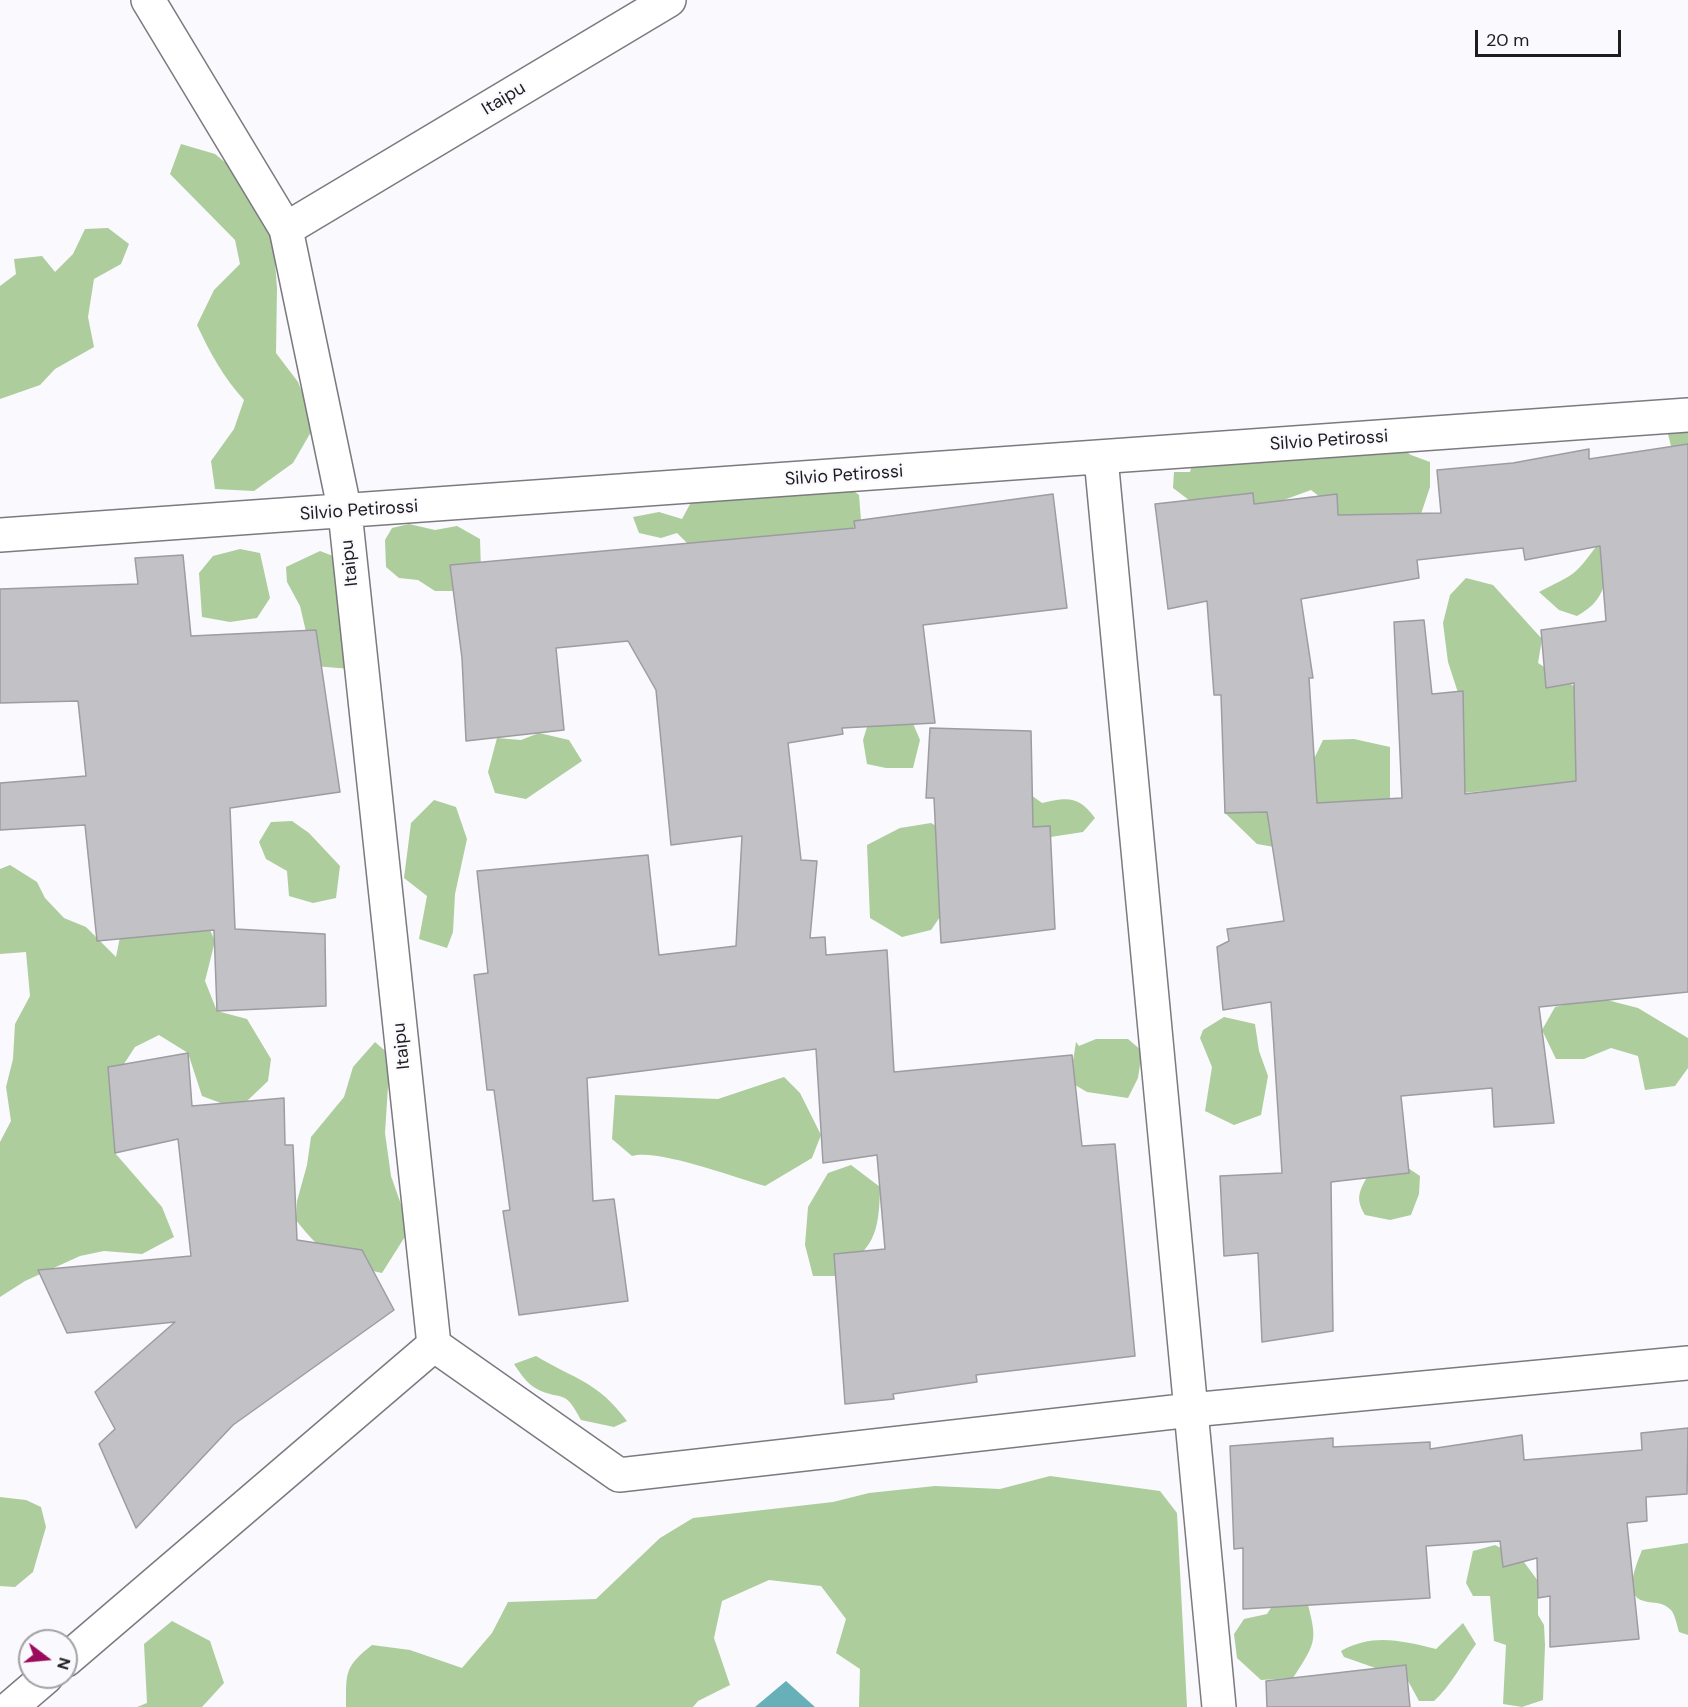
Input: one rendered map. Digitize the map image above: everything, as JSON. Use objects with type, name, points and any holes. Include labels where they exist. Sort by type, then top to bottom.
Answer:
[{"type":"street","points":[[148,0],[286,229]]},
{"type":"street","name":"Itaipu","points":[[434,1344],[345,512],[286,229],[669,0]]},
{"type":"street","name":"Silvio Petirossi","points":[[0,535],[1688,416]]},
{"type":"street","points":[[1101,458],[1219,1707]]},
{"type":"street","points":[[78,1650],[434,1344],[619,1475],[1191,1410],[1688,1363]]},
{"type":"street","points":[[11,1707],[32,1689]]},
{"type":"green space","points":[[181,144],[215,154],[265,195],[273,235],[277,288],[276,353],[298,382],[315,425],[293,463],[254,491],[215,489],[211,461],[234,429],[244,400],[218,365],[197,325],[214,290],[240,264],[235,240],[170,174]]},
{"type":"green space","points":[[108,228],[129,244],[121,264],[94,279],[88,317],[94,347],[55,369],[40,385],[0,399],[0,286],[16,274],[14,259],[42,256],[55,272],[73,254],[85,229]]},
{"type":"green space","points":[[1688,418],[1688,450],[1671,446],[1667,430]]},
{"type":"green space","points":[[1385,437],[1411,455],[1430,462],[1430,487],[1421,514],[1342,560],[1338,511],[1311,490],[1281,501],[1254,505],[1189,500],[1173,488],[1174,472],[1190,472],[1196,451]]},
{"type":"green space","points":[[834,476],[859,495],[861,520],[848,533],[700,556],[677,533],[661,538],[639,533],[633,517],[659,512],[682,519],[696,493]]},
{"type":"green space","points":[[409,524],[435,530],[457,526],[480,539],[481,570],[462,591],[435,591],[418,580],[399,578],[386,567],[385,540],[392,528]]},
{"type":"green space","points":[[1606,537],[1606,572],[1602,592],[1588,609],[1577,616],[1559,610],[1539,592],[1573,573]]},
{"type":"green space","points":[[240,549],[260,553],[270,598],[257,618],[230,622],[202,617],[199,573],[213,556]]},
{"type":"green space","points":[[320,551],[351,563],[351,669],[314,666],[300,606],[287,582],[286,567]]},
{"type":"green space","points":[[1466,578],[1493,585],[1542,639],[1538,663],[1583,692],[1598,777],[1545,797],[1516,788],[1452,794],[1452,749],[1464,737],[1463,708],[1448,662],[1443,623],[1450,595]]},
{"type":"green space","points":[[872,711],[912,721],[920,740],[913,768],[886,768],[867,764],[863,740]]},
{"type":"green space","points":[[539,733],[569,740],[582,761],[526,799],[495,793],[488,772],[497,738],[521,740]]},
{"type":"green space","points":[[1354,739],[1390,747],[1390,818],[1280,848],[1257,844],[1225,813],[1237,788],[1313,761],[1323,740]]},
{"type":"green space","points":[[1027,792],[1042,803],[1066,799],[1078,802],[1095,818],[1083,832],[1044,838],[970,807]]},
{"type":"green space","points":[[434,800],[456,807],[467,839],[455,894],[453,932],[447,948],[419,939],[427,896],[404,878],[411,823]]},
{"type":"green space","points":[[292,821],[309,833],[340,866],[336,898],[313,903],[289,896],[287,871],[266,859],[259,842],[271,822]]},
{"type":"green space","points":[[931,823],[952,835],[951,901],[931,930],[902,937],[870,918],[867,845],[900,828]]},
{"type":"green space","points":[[10,865],[37,882],[45,898],[64,918],[86,927],[116,957],[125,912],[203,914],[215,941],[205,981],[217,1011],[247,1019],[271,1059],[268,1081],[247,1101],[226,1105],[202,1096],[188,1053],[159,1035],[135,1047],[116,1076],[112,1118],[115,1153],[162,1207],[174,1237],[142,1254],[104,1251],[80,1256],[25,1281],[0,1297],[0,1142],[11,1121],[6,1087],[13,1059],[15,1024],[30,996],[26,952],[0,954],[0,869]]},
{"type":"green space","points":[[1603,999],[1638,1008],[1688,1038],[1688,1068],[1675,1086],[1645,1090],[1638,1056],[1611,1048],[1584,1059],[1556,1059],[1542,1030],[1555,1007],[1583,1000]]},
{"type":"green space","points":[[1224,1017],[1255,1024],[1259,1051],[1268,1076],[1261,1115],[1234,1125],[1205,1111],[1212,1067],[1200,1038],[1203,1030]]},
{"type":"green space","points":[[1096,1039],[1128,1039],[1142,1051],[1138,1078],[1128,1098],[1087,1092],[1075,1085],[1073,1061],[1076,1042],[1079,1046]]},
{"type":"green space","points":[[375,1042],[390,1055],[385,1133],[391,1176],[403,1210],[406,1235],[382,1273],[354,1266],[333,1256],[315,1242],[296,1220],[297,1201],[307,1165],[311,1137],[344,1097],[353,1067]]},
{"type":"green space","points":[[784,1077],[800,1093],[821,1135],[812,1158],[765,1186],[677,1160],[659,1156],[632,1156],[612,1139],[615,1095],[718,1099]]},
{"type":"green space","points":[[851,1165],[880,1187],[876,1229],[866,1248],[836,1276],[813,1276],[805,1245],[808,1207],[828,1173]]},
{"type":"green space","points":[[1408,1168],[1420,1176],[1419,1194],[1411,1215],[1390,1220],[1365,1215],[1359,1196],[1367,1177]]},
{"type":"green space","points":[[536,1356],[596,1389],[627,1421],[614,1427],[581,1420],[566,1399],[533,1387],[514,1364]]},
{"type":"green space","points":[[1050,1476],[1160,1491],[1177,1513],[1187,1707],[859,1707],[860,1669],[836,1653],[846,1619],[821,1586],[769,1580],[722,1601],[714,1638],[730,1685],[698,1701],[693,1707],[346,1707],[348,1672],[356,1659],[372,1645],[410,1650],[462,1668],[492,1633],[508,1602],[596,1599],[660,1538],[693,1518],[833,1502],[869,1493],[935,1486],[1000,1489]]},
{"type":"green space","points":[[0,1497],[26,1500],[41,1507],[46,1527],[33,1572],[15,1587],[0,1586]]},
{"type":"green space","points":[[1688,1543],[1688,1635],[1679,1632],[1675,1617],[1668,1607],[1637,1598],[1632,1586],[1642,1550]]},
{"type":"green space","points":[[1495,1545],[1521,1558],[1538,1581],[1538,1615],[1544,1625],[1545,1645],[1543,1700],[1522,1707],[1503,1704],[1506,1645],[1494,1641],[1490,1596],[1473,1596],[1466,1583],[1473,1551]]},
{"type":"green space","points":[[1278,1597],[1306,1597],[1312,1622],[1313,1639],[1307,1655],[1293,1678],[1261,1680],[1237,1658],[1234,1634],[1244,1619],[1267,1614]]},
{"type":"green space","points":[[172,1621],[210,1641],[224,1683],[202,1707],[137,1707],[147,1703],[144,1644]]},
{"type":"green space","points":[[1463,1623],[1476,1644],[1451,1682],[1434,1701],[1419,1701],[1407,1679],[1344,1657],[1341,1651],[1353,1645],[1376,1640],[1399,1641],[1436,1649]]},
{"type":"water","points":[[786,1681],[815,1707],[755,1707]]},
{"type":"building","points":[[1688,444],[1688,992],[1539,1007],[1554,1123],[1494,1127],[1492,1088],[1401,1096],[1409,1173],[1331,1182],[1333,1331],[1262,1342],[1258,1253],[1224,1256],[1220,1176],[1282,1173],[1271,1002],[1223,1010],[1217,947],[1229,941],[1227,929],[1284,921],[1267,812],[1225,813],[1221,695],[1214,695],[1207,601],[1168,609],[1155,504],[1253,493],[1254,504],[1337,494],[1338,515],[1441,513],[1437,470],[1513,463],[1589,449],[1589,459]],"holes":[[[1600,546],[1606,621],[1541,630],[1546,688],[1574,683],[1576,781],[1465,794],[1463,691],[1432,694],[1424,620],[1394,622],[1402,798],[1317,803],[1309,678],[1313,678],[1301,599],[1419,578],[1417,560],[1523,548],[1525,560]]]},
{"type":"building","points":[[1053,494],[1067,608],[923,625],[935,723],[842,728],[843,734],[788,743],[801,860],[817,861],[810,938],[825,937],[826,955],[887,950],[894,1072],[1072,1055],[1082,1146],[1115,1144],[1135,1356],[976,1375],[977,1382],[893,1394],[894,1399],[845,1404],[834,1254],[885,1249],[877,1155],[823,1163],[816,1049],[587,1078],[593,1201],[614,1199],[628,1301],[519,1315],[503,1211],[510,1210],[494,1090],[487,1090],[474,975],[488,973],[477,871],[648,855],[659,955],[736,946],[742,836],[671,845],[656,690],[628,641],[556,648],[564,730],[466,741],[462,658],[450,565],[855,528],[854,521]]},
{"type":"building","points":[[183,555],[191,636],[316,630],[340,792],[230,808],[235,929],[325,934],[326,1006],[217,1011],[214,930],[97,941],[85,825],[0,830],[0,783],[86,776],[78,701],[0,703],[0,589],[138,584],[135,558]]},
{"type":"building","points":[[930,728],[1031,731],[1033,827],[1050,826],[1055,929],[941,943],[934,798],[926,798]]},
{"type":"building","points":[[188,1053],[192,1106],[284,1098],[285,1145],[293,1145],[297,1240],[362,1250],[394,1310],[233,1425],[136,1528],[99,1444],[115,1429],[95,1392],[175,1322],[67,1333],[38,1270],[191,1256],[178,1139],[115,1153],[108,1067]]},
{"type":"building","points":[[1688,1428],[1687,1494],[1646,1497],[1647,1521],[1627,1523],[1639,1639],[1550,1647],[1550,1596],[1538,1598],[1537,1558],[1503,1567],[1500,1541],[1426,1546],[1430,1598],[1243,1609],[1243,1548],[1234,1549],[1230,1446],[1333,1438],[1333,1447],[1430,1442],[1430,1449],[1522,1435],[1524,1460],[1642,1450],[1641,1433]]},
{"type":"building","points":[[1406,1665],[1410,1707],[1267,1707],[1266,1681]]}]
